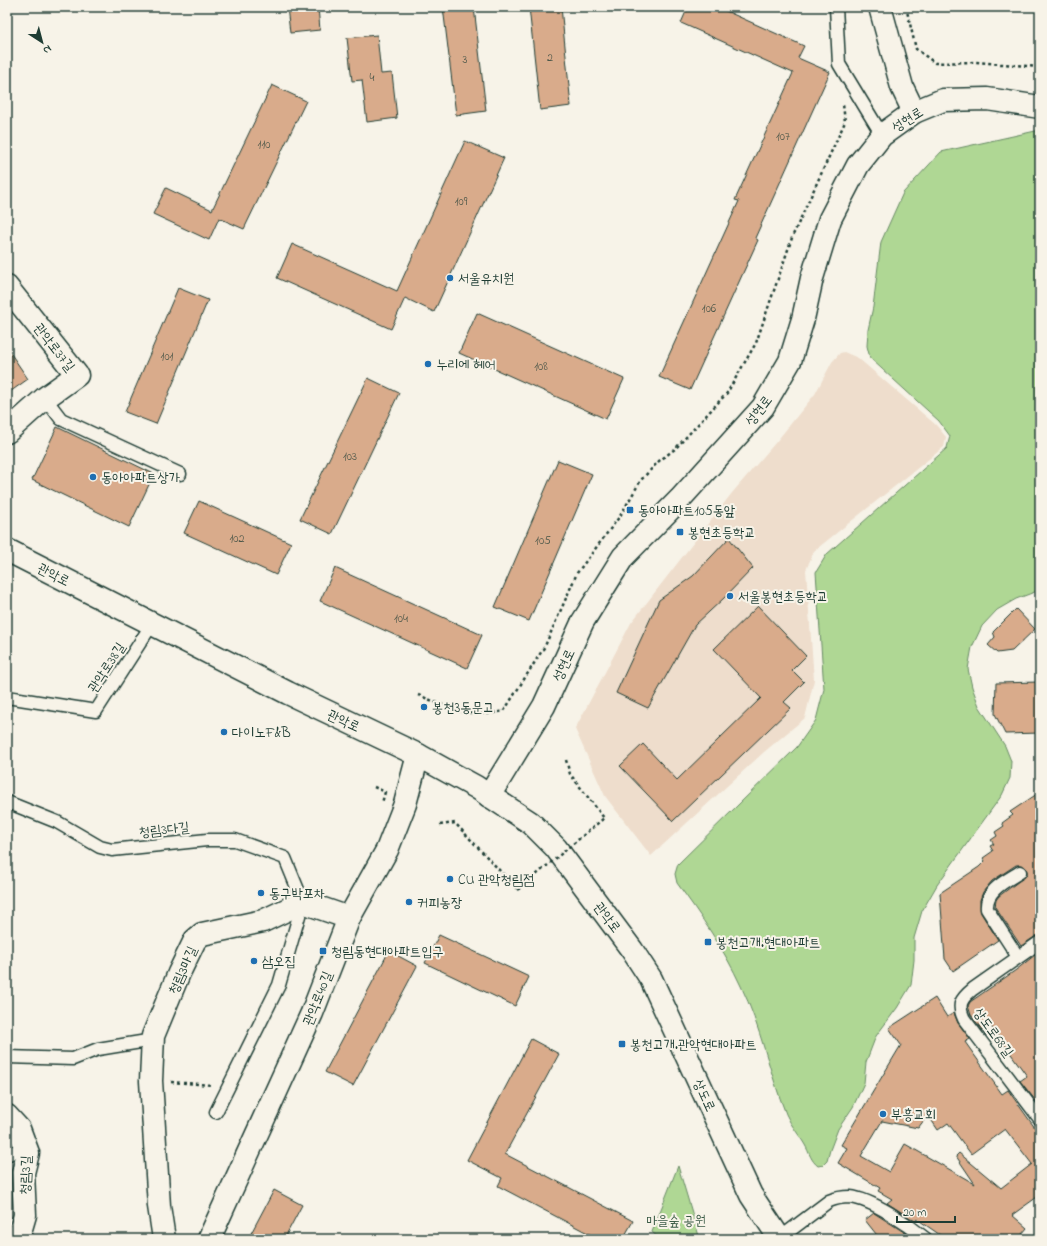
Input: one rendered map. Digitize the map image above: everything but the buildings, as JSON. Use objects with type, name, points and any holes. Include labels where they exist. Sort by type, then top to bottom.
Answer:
[{"type":"street","points":[[880,7],[902,87],[914,112]]},
{"type":"street","name":"성현로","points":[[489,796],[544,706],[583,621],[623,557],[680,499],[763,407],[775,388],[790,361],[803,319],[812,278],[830,219],[858,165],[882,135],[914,112],[942,100],[987,99],[1040,107]]},
{"type":"street","name":"관악로37길","points":[[7,432],[45,398],[77,374],[9,292]]},
{"type":"street","name":"관악로","points":[[7,550],[288,693],[418,755],[476,787],[531,824],[556,848],[632,950]]},
{"type":"street","name":"관악로40길","points":[[209,1239],[312,1014],[349,918],[387,850],[405,804],[418,755]]},
{"type":"street","points":[[302,902],[349,918]]},
{"type":"street","name":"청림3마길","points":[[164,1239],[158,1206],[151,1081],[153,1036],[179,973],[195,940],[202,934],[263,921],[302,902]]},
{"type":"street","name":"상도로","points":[[632,950],[651,979],[751,1195],[780,1238]]},
{"type":"street","name":"청림3길","points":[[7,1116],[19,1129],[16,1150],[28,1153],[23,1173],[25,1215],[18,1239]]},
{"type":"lane","points":[[836,7],[839,64],[882,135]]},
{"type":"lane","points":[[45,398],[62,419],[180,474]]},
{"type":"lane","name":"관악로38길","points":[[7,697],[96,711],[152,624]]},
{"type":"lane","name":"청림3다길","points":[[7,802],[57,822],[100,846],[112,850],[207,840],[235,840],[285,858],[302,902]]},
{"type":"lane","points":[[1018,957],[987,909],[986,902],[991,892],[1020,872]]},
{"type":"lane","points":[[216,1112],[279,985],[302,902]]},
{"type":"lane","name":"상도로68길","points":[[1040,942],[964,996],[960,1005],[964,1019],[1040,1119]]},
{"type":"lane","points":[[7,1057],[74,1059],[98,1049],[153,1040]]},
{"type":"lane","points":[[780,1238],[829,1201],[838,1198],[851,1197],[880,1208],[910,1226],[926,1239]]},
{"type":"path","points":[[906,7],[916,49],[935,63],[976,62],[1040,67]]},
{"type":"path","points":[[418,695],[460,712],[486,714],[504,711],[545,646],[577,573],[620,516],[642,480],[659,461],[675,449],[727,393],[756,343],[792,235],[846,122],[843,98],[854,90]]},
{"type":"path","points":[[440,825],[456,823],[518,890],[604,818],[570,774],[566,760]]},
{"type":"path","points":[[374,787],[385,792]]},
{"type":"path","points":[[151,1081],[229,1086]]},
{"type":"shaded area","name":"서울봉현초등학교","points":[[844,352],[858,358],[936,425],[946,437],[944,447],[814,551],[806,570],[814,680],[805,718],[764,752],[651,856],[605,796],[575,729],[631,623],[732,493],[815,394],[832,362],[840,353]]},
{"type":"green space","points":[[1040,130],[1040,590],[1016,599],[997,610],[982,626],[972,647],[968,669],[972,687],[979,706],[1005,746],[1011,761],[1010,778],[1002,795],[937,885],[922,911],[914,938],[914,960],[911,985],[897,1008],[876,1036],[866,1062],[864,1083],[853,1107],[838,1129],[827,1161],[823,1165],[818,1166],[812,1159],[786,1114],[760,1033],[734,972],[712,933],[677,883],[675,874],[678,864],[797,747],[816,720],[824,689],[816,572],[827,554],[947,448],[950,436],[939,421],[870,358],[867,346],[881,242],[903,193],[941,152]]},
{"type":"green space","name":"마을숲 공원","points":[[678,1166],[699,1236],[702,1239],[660,1239],[652,1232]]},
{"type":"place","name":"서울유치원","points":[[450,278]]},
{"type":"place","name":"누리에 헤어","points":[[428,364]]},
{"type":"place","name":"동아아파트상가","points":[[93,477]]},
{"type":"place","name":"동아아파트105동앞","points":[[630,510]]},
{"type":"place","name":"봉현초등학교","points":[[680,532]]},
{"type":"place","name":"서울봉현초등학교","points":[[730,596]]},
{"type":"place","name":"봉천3동문고","points":[[424,707]]},
{"type":"place","name":"다이노F&B","points":[[224,732]]},
{"type":"place","name":"CU 관악청림점","points":[[450,879]]},
{"type":"place","name":"동구박포차","points":[[261,893]]},
{"type":"place","name":"커피농장","points":[[409,902]]},
{"type":"place","name":"봉천고개.현대아파트","points":[[708,942]]},
{"type":"place","name":"청림동현대아파트입구","points":[[323,951]]},
{"type":"place","name":"삼오집","points":[[254,961]]},
{"type":"place","name":"봉천고개.관악현대아파트","points":[[622,1044]]},
{"type":"place","name":"부흥교회","points":[[883,1114]]}]
